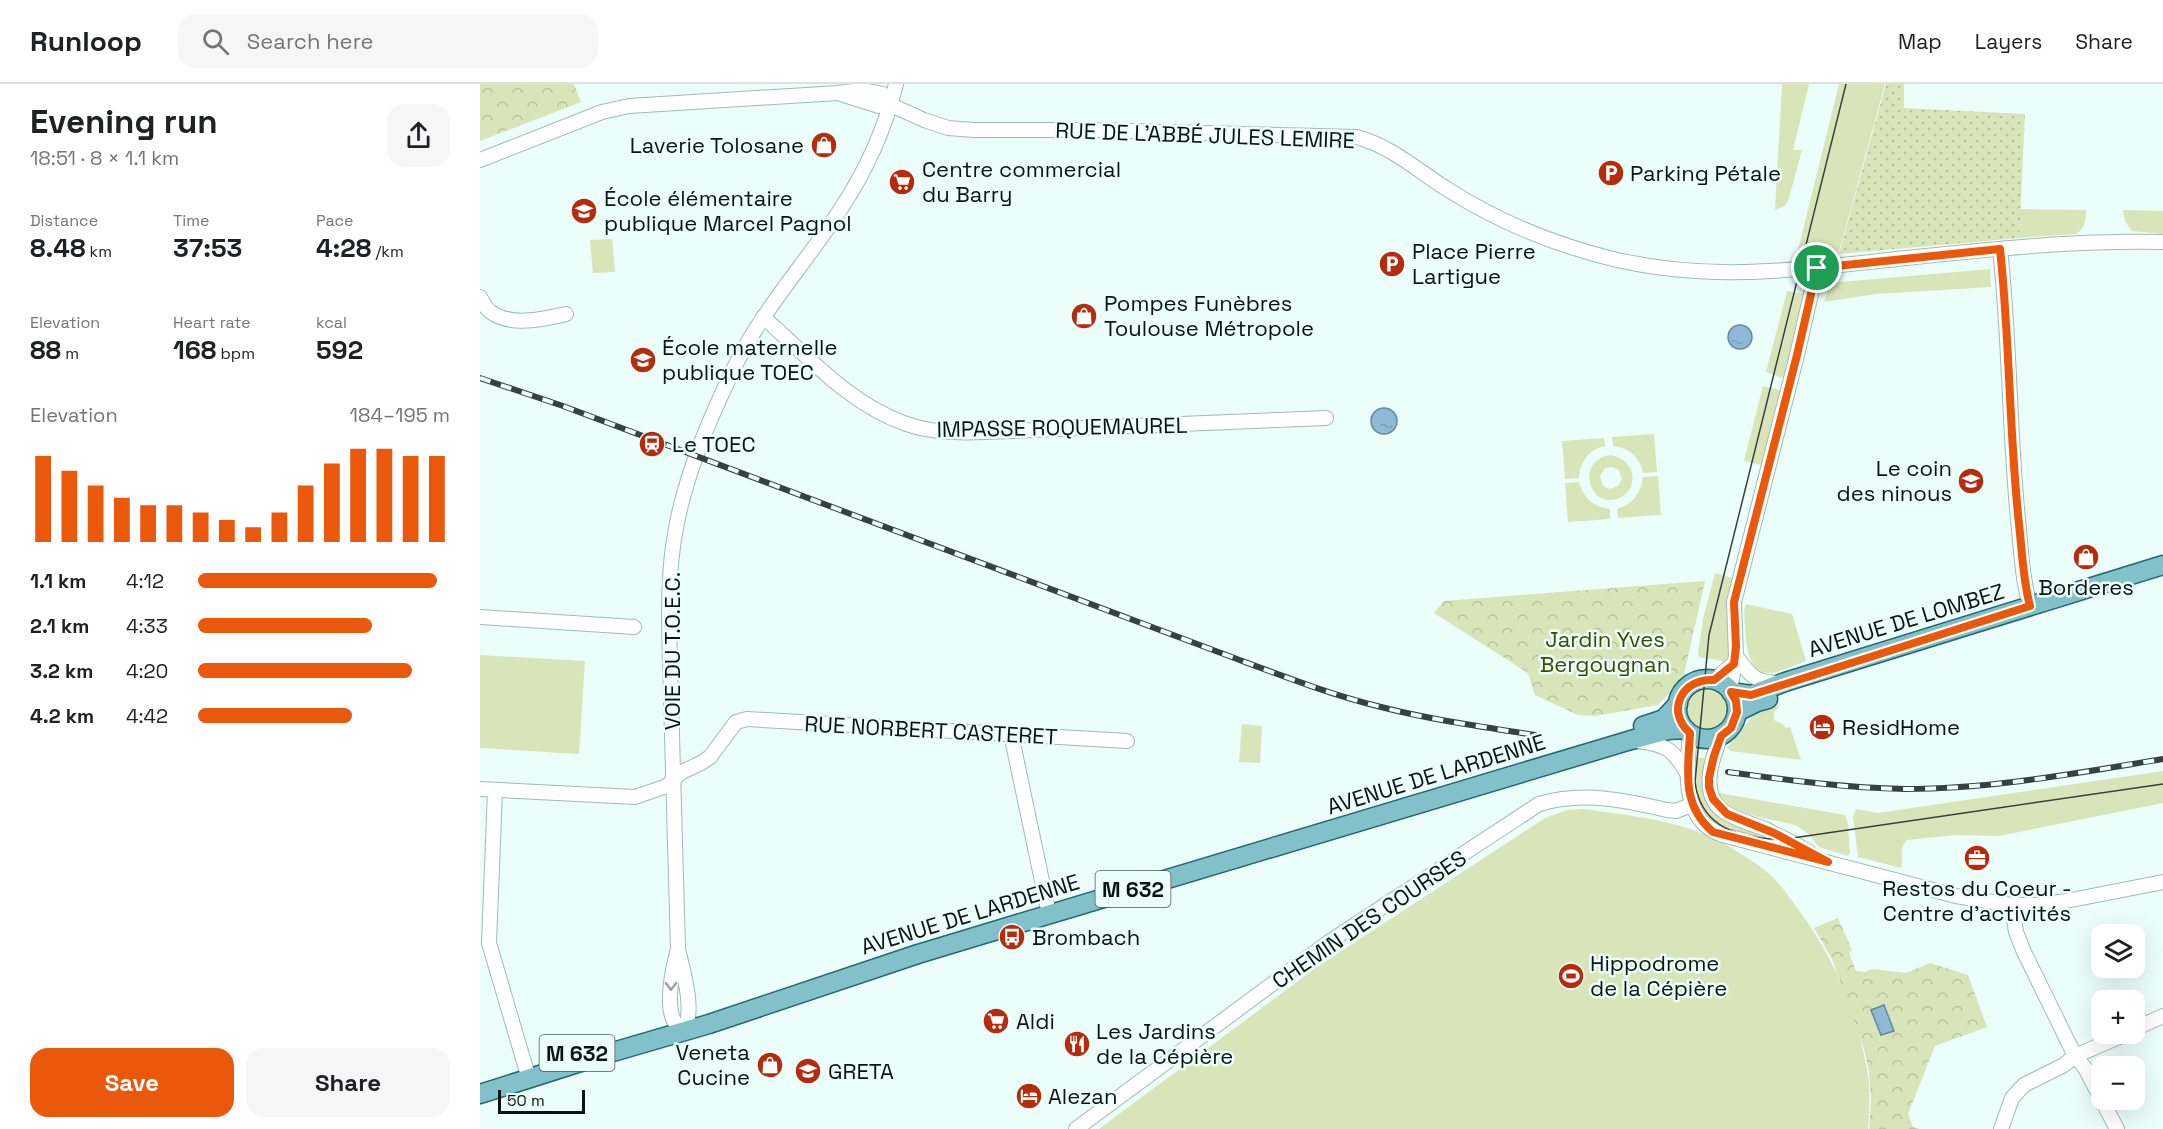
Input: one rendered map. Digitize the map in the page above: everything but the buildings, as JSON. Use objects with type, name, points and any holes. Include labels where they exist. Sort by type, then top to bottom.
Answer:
[{"type":"main road","name":"AVENUE DE LOMBEZ","points":[[1731,691],[1751,695],[1785,682],[2163,565]]},
{"type":"main road","name":"AVENUE DE LOMBEZ","points":[[1737,712],[1757,702],[2163,575]]},
{"type":"main road","points":[[1704,680],[1714,680],[1731,691],[1736,701],[1737,712],[1731,728],[1721,736],[1705,739],[1687,731],[1678,715],[1678,704],[1688,687],[1704,680]]},
{"type":"main road","name":"AVENUE DE LARDENNE","points":[[480,1094],[527,1074],[683,1024],[918,954],[1416,796],[1464,778],[1660,720],[1678,704]]},
{"type":"main road","name":"AVENUE DE LARDENNE","points":[[1048,911],[1631,740],[1668,730],[1687,731]]},
{"type":"main road","name":"AVENUE DE LARDENNE","points":[[480,1083],[527,1074]]},
{"type":"street","name":"VOIE DU T.O.E.C.","points":[[683,1024],[684,977],[678,950],[668,592],[675,530],[687,483],[735,365],[763,317],[840,211],[865,168],[884,126],[896,84]]},
{"type":"street","name":"RUE DE L'ABBÉ JULES LEMIRE","points":[[480,160],[617,107],[862,90],[883,94],[891,105],[948,128],[1357,137],[1384,146],[1447,189],[1490,213],[1538,234],[1612,258],[1646,266],[1703,273],[1748,273],[1817,268],[2000,249],[2105,241],[2163,242]]},
{"type":"street","points":[[2000,249],[2012,456],[2030,606]]},
{"type":"street","points":[[1731,691],[1735,660],[1734,602],[1795,365],[1817,268]]},
{"type":"street","points":[[480,297],[490,312],[509,320],[549,318],[566,314]]},
{"type":"street","name":"IMPASSE ROQUEMAUREL","points":[[763,317],[833,380],[860,400],[882,414],[925,429],[975,433],[1326,418]]},
{"type":"street","points":[[480,617],[634,627]]},
{"type":"street","points":[[1714,680],[1735,660]]},
{"type":"street","points":[[1735,660],[1759,680],[1785,682]]},
{"type":"street","name":"RUE NORBERT CASTERET","points":[[674,779],[680,773],[710,757],[736,722],[754,719],[1127,741]]},
{"type":"street","points":[[1687,731],[1687,773],[1691,805],[1713,832],[1956,896],[2012,905],[2066,902],[2163,882]]},
{"type":"street","points":[[1011,734],[1048,911]]},
{"type":"street","points":[[1721,736],[1709,778],[1711,795],[1715,803],[1727,814],[1774,833],[1828,862]]},
{"type":"street","points":[[1631,740],[1652,742],[1668,748],[1675,754],[1687,773]]},
{"type":"street","points":[[480,789],[635,797],[667,786],[674,779]]},
{"type":"street","points":[[495,790],[489,943],[527,1074]]},
{"type":"street","name":"CHEMIN DES COURSES","points":[[1076,1129],[1329,942],[1539,804],[1573,797],[1615,799],[1676,811],[1691,805]]},
{"type":"street","points":[[2012,905],[2016,932],[2024,952],[2075,1056],[2085,1068],[2117,1129]]},
{"type":"street","points":[[2145,1024],[2163,1016]]},
{"type":"street","points":[[2001,1129],[2012,1098],[2024,1085],[2064,1065],[2075,1056],[2105,1044]]},
{"type":"green space","points":[[480,84],[574,84],[581,102],[480,141]]},
{"type":"green space","points":[[1782,84],[1809,84],[1793,150],[1802,150],[1789,198],[1785,206],[1775,210]]},
{"type":"green space","points":[[1839,84],[1885,84],[1838,255],[1820,258],[1818,249],[1798,250]]},
{"type":"green space","points":[[1886,84],[1904,84],[1904,108],[2025,114],[2019,238],[1839,254]]},
{"type":"green space","points":[[2020,209],[2086,210],[2086,217],[2083,226],[2076,234],[2019,238]]},
{"type":"green space","points":[[2123,210],[2163,211],[2163,234],[2132,231],[2125,221]]},
{"type":"green space","points":[[612,239],[615,272],[593,273],[590,240]]},
{"type":"green space","points":[[1990,269],[1991,287],[1876,294],[1824,302],[1830,283]]},
{"type":"green space","points":[[1787,291],[1807,295],[1787,376],[1781,378],[1766,372]]},
{"type":"green space","points":[[1763,386],[1784,391],[1765,466],[1744,461]]},
{"type":"green space","points":[[1654,434],[1657,472],[1643,473],[1633,454],[1613,446],[1612,437]]},
{"type":"green space","points":[[1604,438],[1605,446],[1594,450],[1586,457],[1579,478],[1565,479],[1562,441]]},
{"type":"green space","points":[[1611,455],[1626,462],[1629,466],[1633,475],[1626,494],[1617,499],[1607,500],[1593,490],[1590,473],[1593,465],[1600,458]],"holes":[[[1612,467],[1619,470],[1622,479],[1618,486],[1610,489],[1603,486],[1600,476],[1605,468]]]},
{"type":"green space","points":[[1658,476],[1661,515],[1618,518],[1617,509],[1628,504],[1635,497],[1643,477]]},
{"type":"green space","points":[[1579,482],[1583,493],[1590,501],[1610,509],[1610,519],[1568,522],[1565,483]]},
{"type":"green space","points":[[1715,573],[1735,579],[1727,616],[1730,655],[1727,663],[1700,658],[1698,654],[1703,619]]},
{"type":"green space","name":"Jardin Yves Bergougnan","points":[[1705,581],[1683,679],[1658,705],[1595,716],[1578,715],[1535,695],[1528,673],[1434,613],[1444,601]]},
{"type":"green space","points":[[1746,604],[1792,614],[1806,661],[1770,673],[1761,672],[1755,667],[1750,659],[1746,638],[1744,610]]},
{"type":"green space","points":[[480,655],[585,661],[579,754],[480,748]]},
{"type":"green space","points":[[1708,688],[1716,689],[1723,694],[1728,701],[1728,717],[1723,724],[1716,729],[1708,730],[1700,729],[1693,724],[1688,717],[1687,709],[1688,701],[1693,694],[1700,689]]},
{"type":"green space","points":[[1778,705],[1779,707],[1774,712],[1774,720],[1784,725],[1785,728],[1790,727],[1801,760],[1731,751],[1727,748],[1756,712]]},
{"type":"green space","points":[[1242,724],[1262,726],[1260,763],[1239,762]]},
{"type":"green space","points":[[1694,758],[1706,758],[1707,796],[1804,852],[1723,831],[1703,815],[1693,794]]},
{"type":"green space","points":[[2163,771],[2163,803],[1999,836],[1955,835],[1907,840],[1902,850],[1901,868],[1858,857],[1853,817],[1856,809],[1878,813]]},
{"type":"green space","points":[[1719,793],[1845,815],[1848,824],[1850,853],[1848,856],[1819,847],[1807,833],[1797,826],[1743,812],[1725,801]]},
{"type":"green space","name":"Hippodrome de la Cépière","points":[[1583,809],[1657,820],[1694,830],[1744,855],[1777,882],[1811,927],[1833,965],[1850,1006],[1863,1048],[1868,1077],[1868,1129],[1099,1129],[1317,967],[1545,818],[1567,810]]},
{"type":"green space","points":[[1838,918],[1852,950],[1849,953],[1856,971],[1865,972],[1872,969],[1906,973],[1930,963],[1968,975],[1987,1027],[1935,1046],[1908,1114],[1913,1127],[1920,1129],[1869,1129],[1871,1100],[1869,1072],[1864,1049],[1832,959],[1814,928]]},
{"type":"water","points":[[1740,325],[1749,328],[1752,337],[1749,346],[1740,349],[1731,346],[1728,337],[1731,328]]},
{"type":"water","points":[[1384,408],[1393,412],[1397,421],[1393,430],[1384,434],[1375,430],[1371,421],[1375,412]]},
{"type":"water","points":[[1884,1005],[1894,1031],[1881,1035],[1871,1010]]},
{"type":"tram line","points":[[1846,84],[1709,635],[1695,782],[1699,798],[1715,821],[1727,829],[1755,837],[1786,839],[2163,784]]},
{"type":"railway","points":[[480,378],[563,406],[1309,685],[1400,712],[1535,735]]},
{"type":"railway","points":[[1728,772],[1794,781],[1905,789],[1970,786],[2034,779],[2163,759]]},
{"type":"place","name":"Laverie Tolosane","points":[[824,145]]},
{"type":"place","name":"Parking Pétale","points":[[1611,173]]},
{"type":"place","name":"Centre commercial du Barry","points":[[902,182]]},
{"type":"place","name":"École élémentaire publique Marcel Pagnol","points":[[584,211]]},
{"type":"place","name":"Place Pierre Lartigue","points":[[1392,264]]},
{"type":"place","name":"Pompes Funèbres Toulouse Métropole","points":[[1084,316]]},
{"type":"place","name":"École maternelle publique TOEC","points":[[643,360]]},
{"type":"place","name":"Le TOEC","points":[[652,444]]},
{"type":"place","name":"Le coin des ninous","points":[[1971,481]]},
{"type":"place","name":"Borderes","points":[[2086,557]]},
{"type":"place","name":"ResidHome","points":[[1822,727]]},
{"type":"place","name":"Restos du Coeur - Centre d'activités","points":[[1977,858]]},
{"type":"place","name":"Brombach","points":[[1012,937]]},
{"type":"place","name":"Hippodrome de la Cépière","points":[[1571,976]]},
{"type":"place","name":"Aldi","points":[[996,1021]]},
{"type":"place","name":"Les Jardins de la Cépière","points":[[1077,1044]]},
{"type":"place","name":"Veneta Cucine","points":[[770,1065]]},
{"type":"place","name":"GRETA","points":[[808,1071]]},
{"type":"place","name":"Alezan","points":[[1029,1096]]},
{"type":"route","points":[[2000,249],[2012,456],[2030,606],[1785,682],[1751,695],[1731,692],[1736,701],[1736,718],[1731,728],[1721,736],[1709,778],[1709,787],[1715,803],[1727,814],[1774,833],[1828,862],[1723,835],[1713,832],[1706,826],[1691,805],[1687,773],[1690,733],[1682,725],[1678,715],[1679,702],[1688,687],[1695,682],[1714,680],[1734,664],[1736,646],[1734,602],[1817,268],[2000,249]]}]
